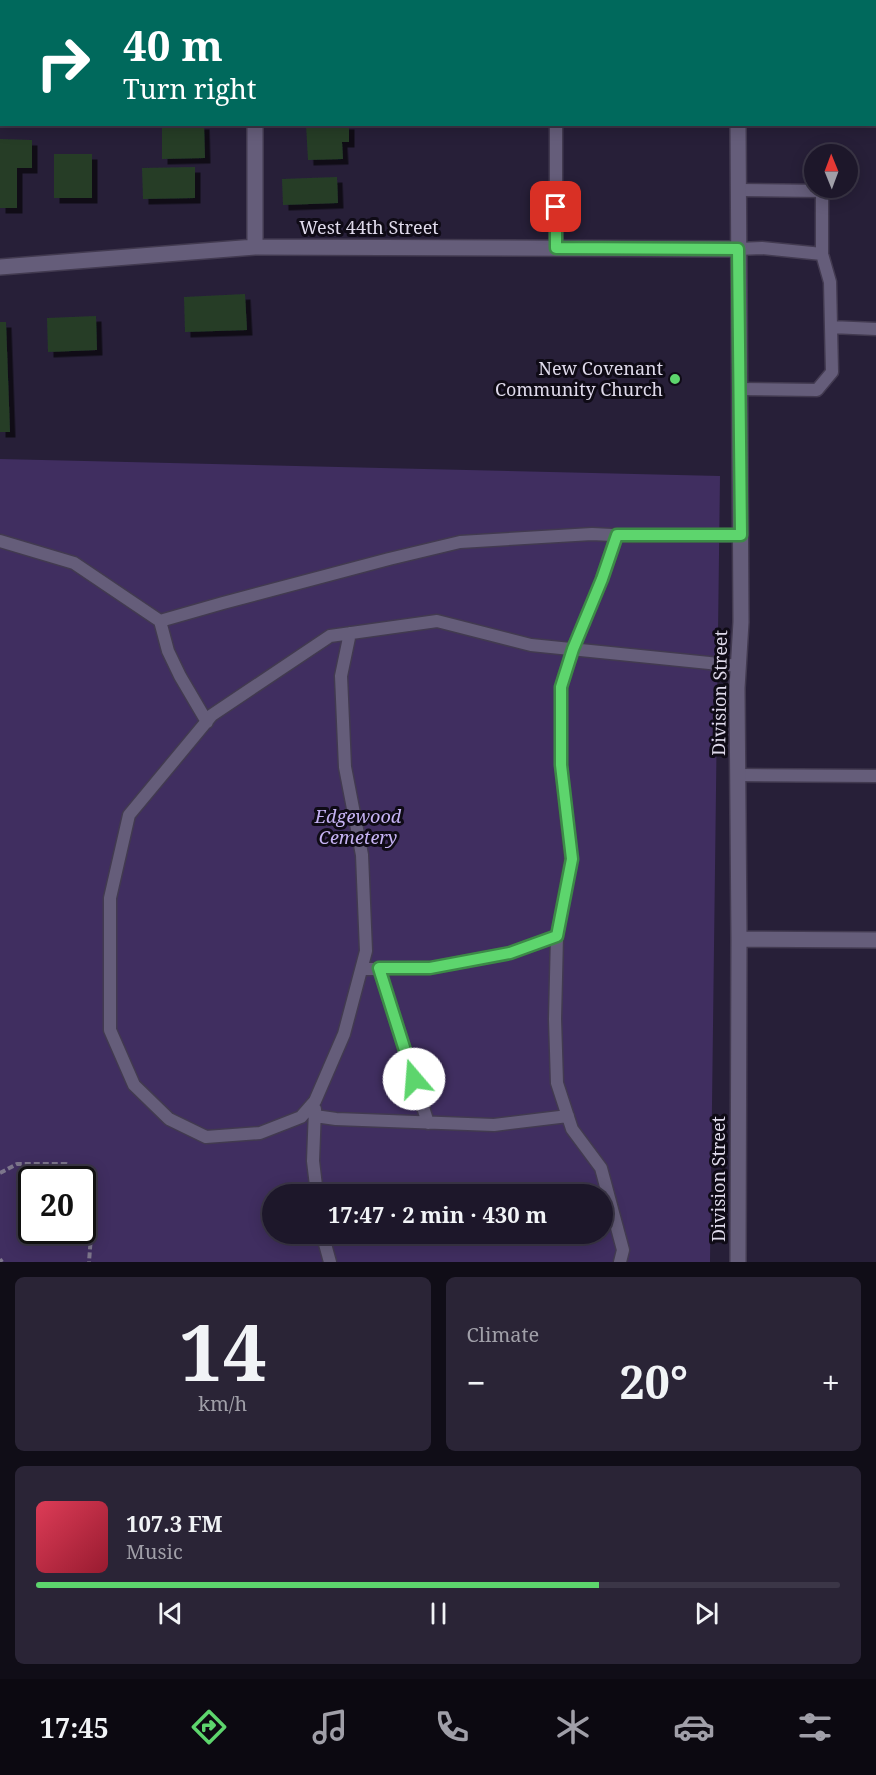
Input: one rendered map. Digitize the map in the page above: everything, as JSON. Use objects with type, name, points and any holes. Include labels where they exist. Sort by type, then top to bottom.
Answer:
[{"type":"street","points":[[255,126],[255,247]]},
{"type":"street","name":"Division Street","points":[[738,126],[741,535],[738,775],[740,939],[738,1262]]},
{"type":"street","name":"West 44th Street","points":[[0,267],[255,247],[738,249]]},
{"type":"street","points":[[740,939],[876,940]]},
{"type":"lane","points":[[556,126],[556,248]]},
{"type":"lane","points":[[738,190],[822,191],[822,254],[830,282],[832,372],[817,390],[740,389]]},
{"type":"lane","points":[[738,249],[762,248],[822,254]]},
{"type":"lane","points":[[831,327],[876,329]]},
{"type":"lane","points":[[160,621],[460,542],[592,534],[741,535]]},
{"type":"lane","points":[[617,535],[602,579],[573,649],[561,687],[561,765],[572,859],[557,936],[555,1019],[557,1083],[572,1129],[601,1168],[623,1250],[620,1262]]},
{"type":"lane","points":[[0,541],[74,563],[160,621],[168,651],[207,722]]},
{"type":"lane","points":[[350,633],[341,676],[345,767],[362,855],[366,951],[344,1034],[315,1101],[301,1117],[260,1133],[206,1137],[169,1119],[134,1085],[110,1030],[110,898],[129,814],[212,715],[330,636],[350,633],[437,621],[531,645],[739,666]]},
{"type":"lane","points":[[738,775],[876,776]]},
{"type":"lane","points":[[362,969],[430,968],[510,953],[557,936]]},
{"type":"lane","points":[[379,968],[428,1123]]},
{"type":"lane","points":[[315,1101],[313,1161],[316,1184]]},
{"type":"lane","points":[[315,1116],[336,1119],[494,1125],[568,1116]]},
{"type":"lane","points":[[325,1244],[330,1262]]},
{"type":"path","points":[[0,1173],[17,1164],[66,1164],[92,1179],[93,1210],[89,1262]]},
{"type":"green space","name":"Edgewood Cemetery","points":[[0,459],[720,476],[710,1262],[0,1262]]},
{"type":"building","points":[[162,126],[204,126],[205,158],[162,159]]},
{"type":"building","points":[[306,126],[349,126],[349,142],[342,142],[343,159],[308,160]]},
{"type":"building","points":[[0,139],[32,140],[32,168],[17,168],[17,208],[0,208]]},
{"type":"building","points":[[54,154],[92,154],[92,198],[54,198]]},
{"type":"building","points":[[195,167],[195,198],[143,199],[142,168]]},
{"type":"building","points":[[337,177],[338,203],[283,205],[282,179]]},
{"type":"building","points":[[245,294],[247,330],[185,332],[184,297]]},
{"type":"building","points":[[96,316],[97,350],[48,352],[47,318]]},
{"type":"building","points":[[0,322],[6,322],[10,432],[0,432]]},
{"type":"place","name":"New Covenant Community Church","points":[[675,379]]},
{"type":"route","points":[[414,1079],[379,968],[430,968],[510,953],[557,936],[572,859],[561,765],[561,687],[573,649],[602,579],[617,535],[741,535],[738,249],[556,248],[556,207]]}]
